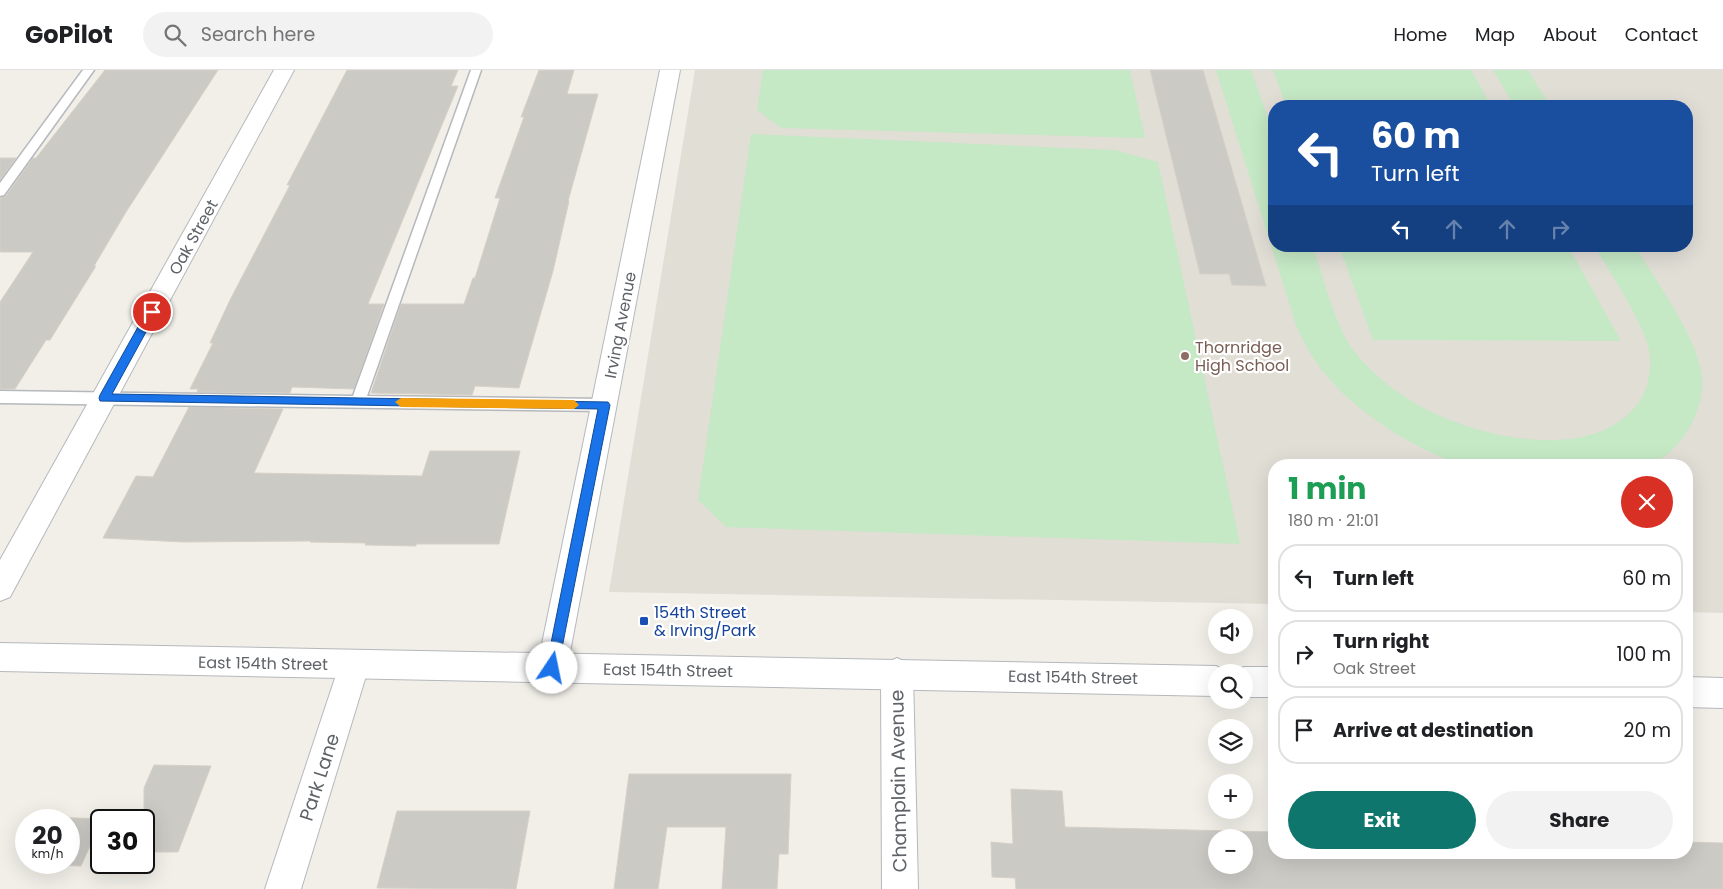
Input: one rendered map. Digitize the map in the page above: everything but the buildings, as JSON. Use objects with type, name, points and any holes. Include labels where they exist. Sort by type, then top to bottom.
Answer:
[{"type":"street","name":"Oak Street","points":[[0,588],[284,70]]},
{"type":"street","name":"Irving Avenue","points":[[552,668],[670,70]]},
{"type":"street","name":"East 154th Street","points":[[0,657],[354,666],[897,673],[1208,681]]},
{"type":"street","name":"Park Lane","points":[[283,889],[354,666]]},
{"type":"street","name":"Champlain Avenue","points":[[897,673],[900,889]]},
{"type":"street","points":[[1253,682],[1268,682]]},
{"type":"street","points":[[1693,692],[1723,693]]},
{"type":"lane","points":[[0,192],[89,70]]},
{"type":"lane","points":[[358,402],[476,70]]},
{"type":"lane","points":[[0,396],[604,405]]},
{"type":"shaded area","name":"Thornridge High School","points":[[695,70],[1723,70],[1723,613],[1693,612],[1693,459],[1268,459],[1268,604],[609,592]]},
{"type":"green space","points":[[763,70],[1130,70],[1145,138],[781,128],[757,110]]},
{"type":"green space","points":[[1216,70],[1251,70],[1268,118],[1268,236]]},
{"type":"green space","points":[[1273,70],[1471,70],[1488,100],[1284,100]]},
{"type":"green space","points":[[1493,70],[1528,70],[1546,100],[1510,100]]},
{"type":"green space","points":[[751,134],[1115,150],[1158,162],[1240,544],[726,527],[698,500]]},
{"type":"green space","points":[[1273,252],[1315,252],[1330,301],[1347,341],[1362,361],[1392,388],[1415,403],[1460,424],[1486,432],[1513,437],[1541,440],[1569,439],[1594,434],[1617,423],[1636,406],[1646,389],[1650,370],[1648,345],[1643,331],[1598,252],[1639,252],[1675,310],[1693,345],[1702,377],[1700,403],[1682,439],[1661,459],[1447,459],[1412,443],[1394,432],[1344,395],[1316,362],[1296,325]]},
{"type":"green space","points":[[1341,252],[1571,252],[1621,341],[1373,340]]},
{"type":"slow traffic","points":[[401,402],[574,405]]},
{"type":"place","name":"Thornridge High School","points":[[1185,356]]},
{"type":"place","name":"154th Street & Irving/Park","points":[[644,621]]},
{"type":"route","points":[[152,312],[104,398],[604,405],[552,668]]}]
